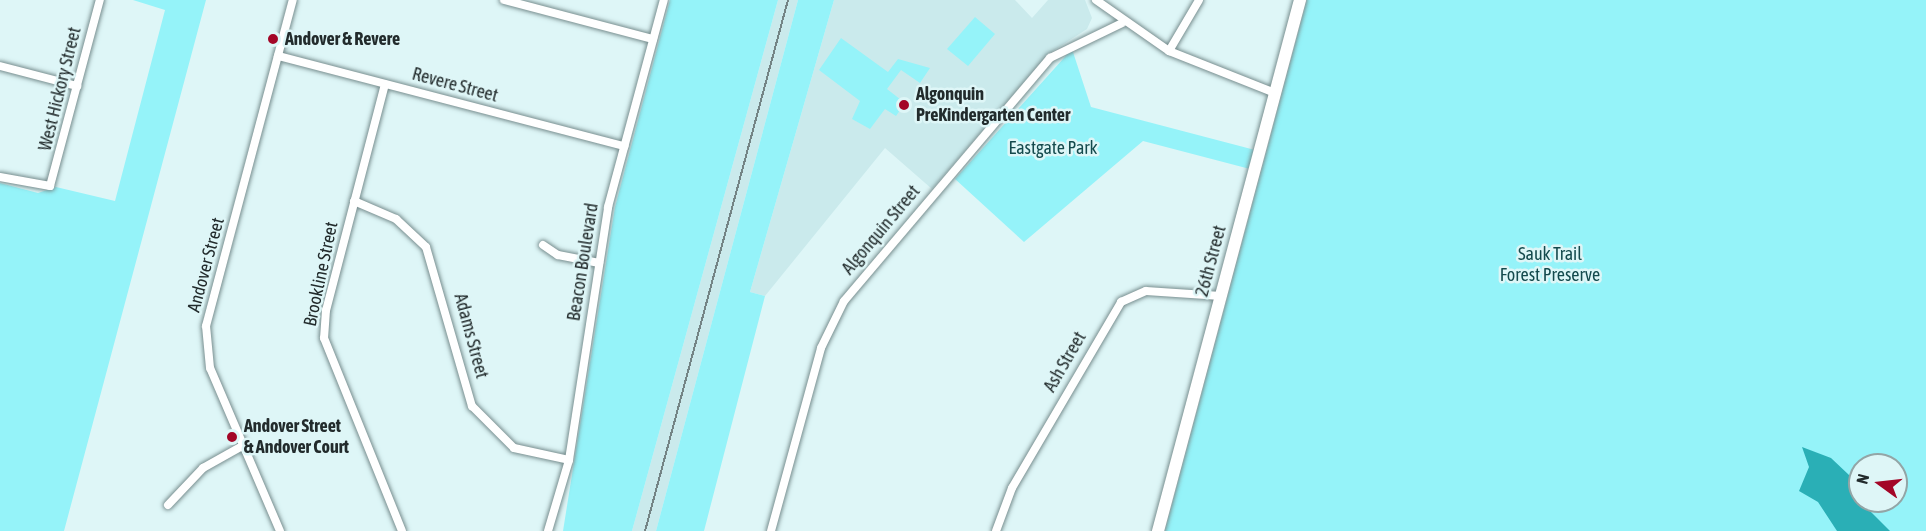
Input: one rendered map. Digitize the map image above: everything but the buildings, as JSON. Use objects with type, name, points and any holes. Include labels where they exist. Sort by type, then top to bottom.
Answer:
[{"type":"street","name":"West Hickory Street","points":[[0,177],[50,186],[100,0]]},
{"type":"street","name":"Andover Street","points":[[280,531],[210,368],[207,326],[293,0]]},
{"type":"street","points":[[504,0],[653,39]]},
{"type":"street","name":"Beacon Boulevard","points":[[548,531],[569,460],[600,263],[624,146],[664,0]]},
{"type":"street","points":[[1096,0],[1122,23],[1169,51],[1275,93]]},
{"type":"street","points":[[1169,51],[1199,0]]},
{"type":"street","name":"26th Street","points":[[1158,531],[1300,0]]},
{"type":"street","name":"Algonquin Street","points":[[771,531],[820,348],[844,301],[1050,58],[1122,23]]},
{"type":"street","name":"Revere Street","points":[[278,56],[624,146]]},
{"type":"street","points":[[0,66],[77,86]]},
{"type":"street","name":"Brookline Street","points":[[385,84],[354,201],[324,338],[402,531]]},
{"type":"street","name":"Adams Street","points":[[354,201],[396,219],[426,247],[472,406],[514,448],[569,460]]},
{"type":"street","points":[[543,245],[558,255],[600,263]]},
{"type":"street","name":"Ash Street","points":[[996,531],[1012,488],[1121,302],[1146,291],[1221,296]]},
{"type":"street","points":[[168,505],[203,468],[244,445]]},
{"type":"shaded area","points":[[778,0],[798,0],[656,531],[632,531]]},
{"type":"shaded area","name":"Algonquin PreKindergarten Center","points":[[834,0],[1015,0],[1032,18],[1048,0],[1085,0],[1092,18],[1087,29],[1048,54],[932,189],[885,148],[765,296],[750,292]]},
{"type":"shaded area","points":[[1802,447],[1831,458],[1848,474],[1848,513],[1872,513],[1890,531],[1837,531],[1818,502],[1799,491],[1809,467]]},
{"type":"green space","points":[[133,0],[206,0],[64,531],[0,531],[0,183],[38,193],[56,187],[115,201],[165,10]]},
{"type":"green space","points":[[670,0],[778,0],[632,531],[563,531],[615,207]]},
{"type":"green space","points":[[798,0],[834,0],[750,292],[765,296],[704,531],[656,531]]},
{"type":"green space","name":"Sauk Trail Forest Preserve","points":[[1307,0],[1926,0],[1926,531],[1165,531]]},
{"type":"green space","points":[[975,17],[995,34],[968,66],[947,49]]},
{"type":"green space","points":[[841,38],[888,72],[898,59],[930,68],[920,83],[901,70],[887,89],[905,103],[896,116],[885,109],[870,129],[852,119],[860,101],[819,70]]},
{"type":"green space","name":"Eastgate Park","points":[[1072,49],[1091,107],[1255,150],[1250,169],[1143,141],[1024,242],[955,179]]},
{"type":"railway","points":[[645,531],[788,0]]},
{"type":"place","name":"Andover & Revere","points":[[273,39]]},
{"type":"place","name":"Algonquin PreKindergarten Center","points":[[904,105]]},
{"type":"place","name":"Andover Street & Andover Court","points":[[232,437]]}]
